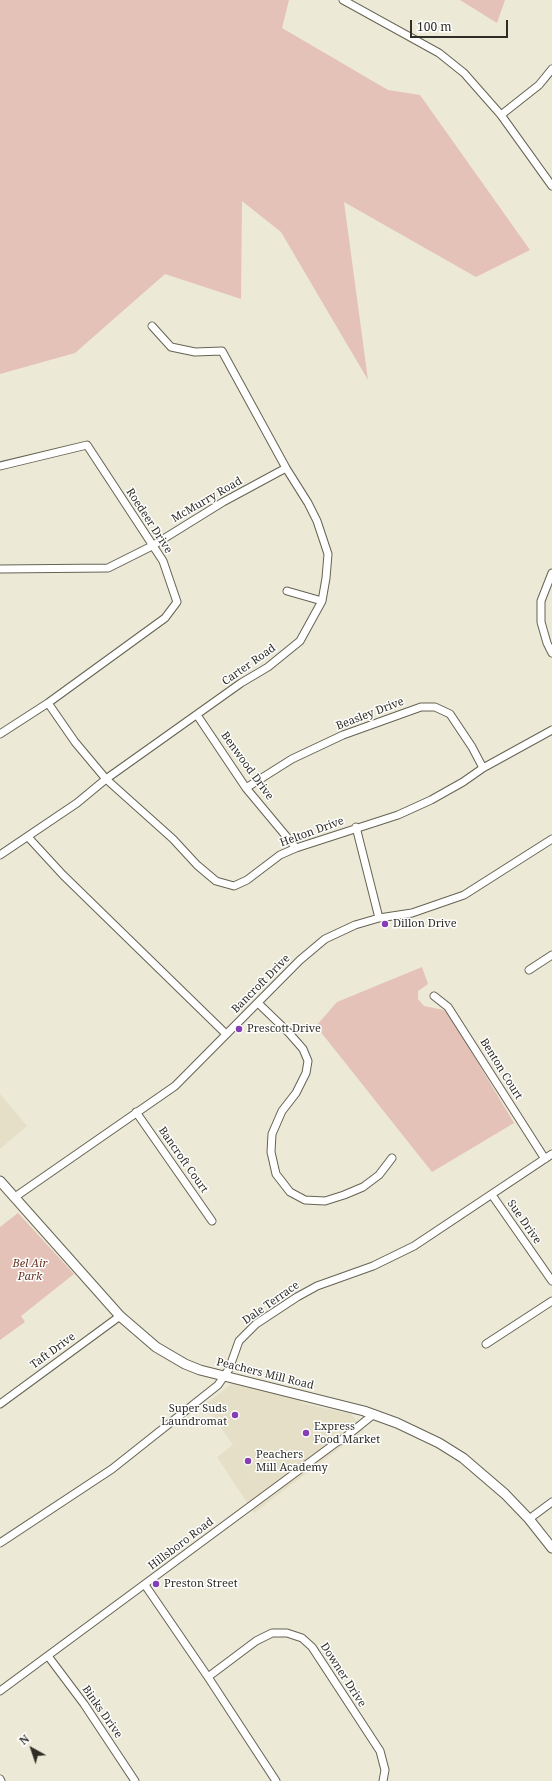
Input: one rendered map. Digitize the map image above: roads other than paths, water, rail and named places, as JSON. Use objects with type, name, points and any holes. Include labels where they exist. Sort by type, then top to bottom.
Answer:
[{"type":"main road","name":"Peachers Mill Road","points":[[0,1181],[120,1316],[151,1344],[171,1357],[192,1367],[225,1377],[374,1414],[440,1443],[463,1458],[506,1494],[529,1519],[552,1548]]},
{"type":"street","points":[[343,0],[439,53],[464,73],[501,115],[552,186]]},
{"type":"street","points":[[501,115],[539,84],[552,69]]},
{"type":"street","name":"Carter Road","points":[[0,856],[77,803],[106,779],[241,683],[268,667],[300,641],[322,601],[328,554],[317,521],[222,352],[195,352],[171,347],[152,326]]},
{"type":"street","name":"Roedeer Drive","points":[[0,466],[87,445],[163,561],[177,602],[166,618],[48,703],[0,734]]},
{"type":"street","name":"McMurry Road","points":[[0,569],[108,568],[152,546],[223,502],[286,468]]},
{"type":"street","points":[[552,573],[541,601],[541,622],[547,643],[552,653]]},
{"type":"street","points":[[287,591],[322,601]]},
{"type":"street","name":"Helton Drive","points":[[48,703],[75,742],[106,779],[173,839],[197,865],[216,881],[234,886],[247,880],[280,855],[296,848],[398,815],[431,800],[552,730]]},
{"type":"street","name":"Beasley Drive","points":[[246,788],[292,759],[343,735],[421,707],[435,707],[450,714],[484,768]]},
{"type":"street","name":"Benwood Drive","points":[[197,715],[246,788],[296,848]]},
{"type":"street","points":[[356,828],[379,918]]},
{"type":"street","points":[[28,837],[63,875],[226,1034]]},
{"type":"street","name":"Bancroft Drive","points":[[15,1197],[183,1078],[317,945],[346,928],[379,918],[412,913],[464,895],[552,839]]},
{"type":"street","points":[[529,970],[552,955]]},
{"type":"street","name":"Benton Court","points":[[434,996],[448,1007],[545,1159]]},
{"type":"street","points":[[258,1003],[303,1049],[308,1061],[306,1073],[296,1092],[282,1111],[272,1134],[271,1152],[276,1174],[290,1192],[306,1200],[325,1201],[344,1195],[363,1187],[379,1175],[392,1158]]},
{"type":"street","name":"Bancroft Court","points":[[136,1112],[212,1221]]},
{"type":"street","name":"Dale Terrace","points":[[0,1543],[112,1469],[218,1385],[225,1377],[240,1341],[256,1324],[317,1286],[373,1266],[414,1246],[552,1154]]},
{"type":"street","name":"Sue Drive","points":[[492,1195],[552,1281]]},
{"type":"street","points":[[486,1344],[552,1301]]},
{"type":"street","name":"Taft Drive","points":[[0,1404],[120,1316]]},
{"type":"street","name":"Hillsboro Road","points":[[0,1691],[374,1414]]},
{"type":"street","points":[[529,1519],[552,1502]]},
{"type":"street","points":[[145,1585],[208,1677],[276,1781]]},
{"type":"street","name":"Downer Drive","points":[[208,1677],[256,1641],[272,1633],[287,1633],[302,1638],[312,1647],[380,1751],[385,1770],[383,1781]]},
{"type":"street","name":"Binks Drive","points":[[48,1656],[88,1711],[135,1781]]},
{"type":"place","name":"Dillon Drive","points":[[385,924]]},
{"type":"place","name":"Prescott Drive","points":[[239,1029]]},
{"type":"place","name":"Super Suds Laundromat","points":[[235,1415]]},
{"type":"place","name":"Express Food Market","points":[[306,1433]]},
{"type":"place","name":"Peachers Mill Academy","points":[[248,1461]]},
{"type":"place","name":"Preston Street","points":[[156,1584]]},
{"type":"park label","name":"Bel Air Park","points":[[30,1270]]}]
